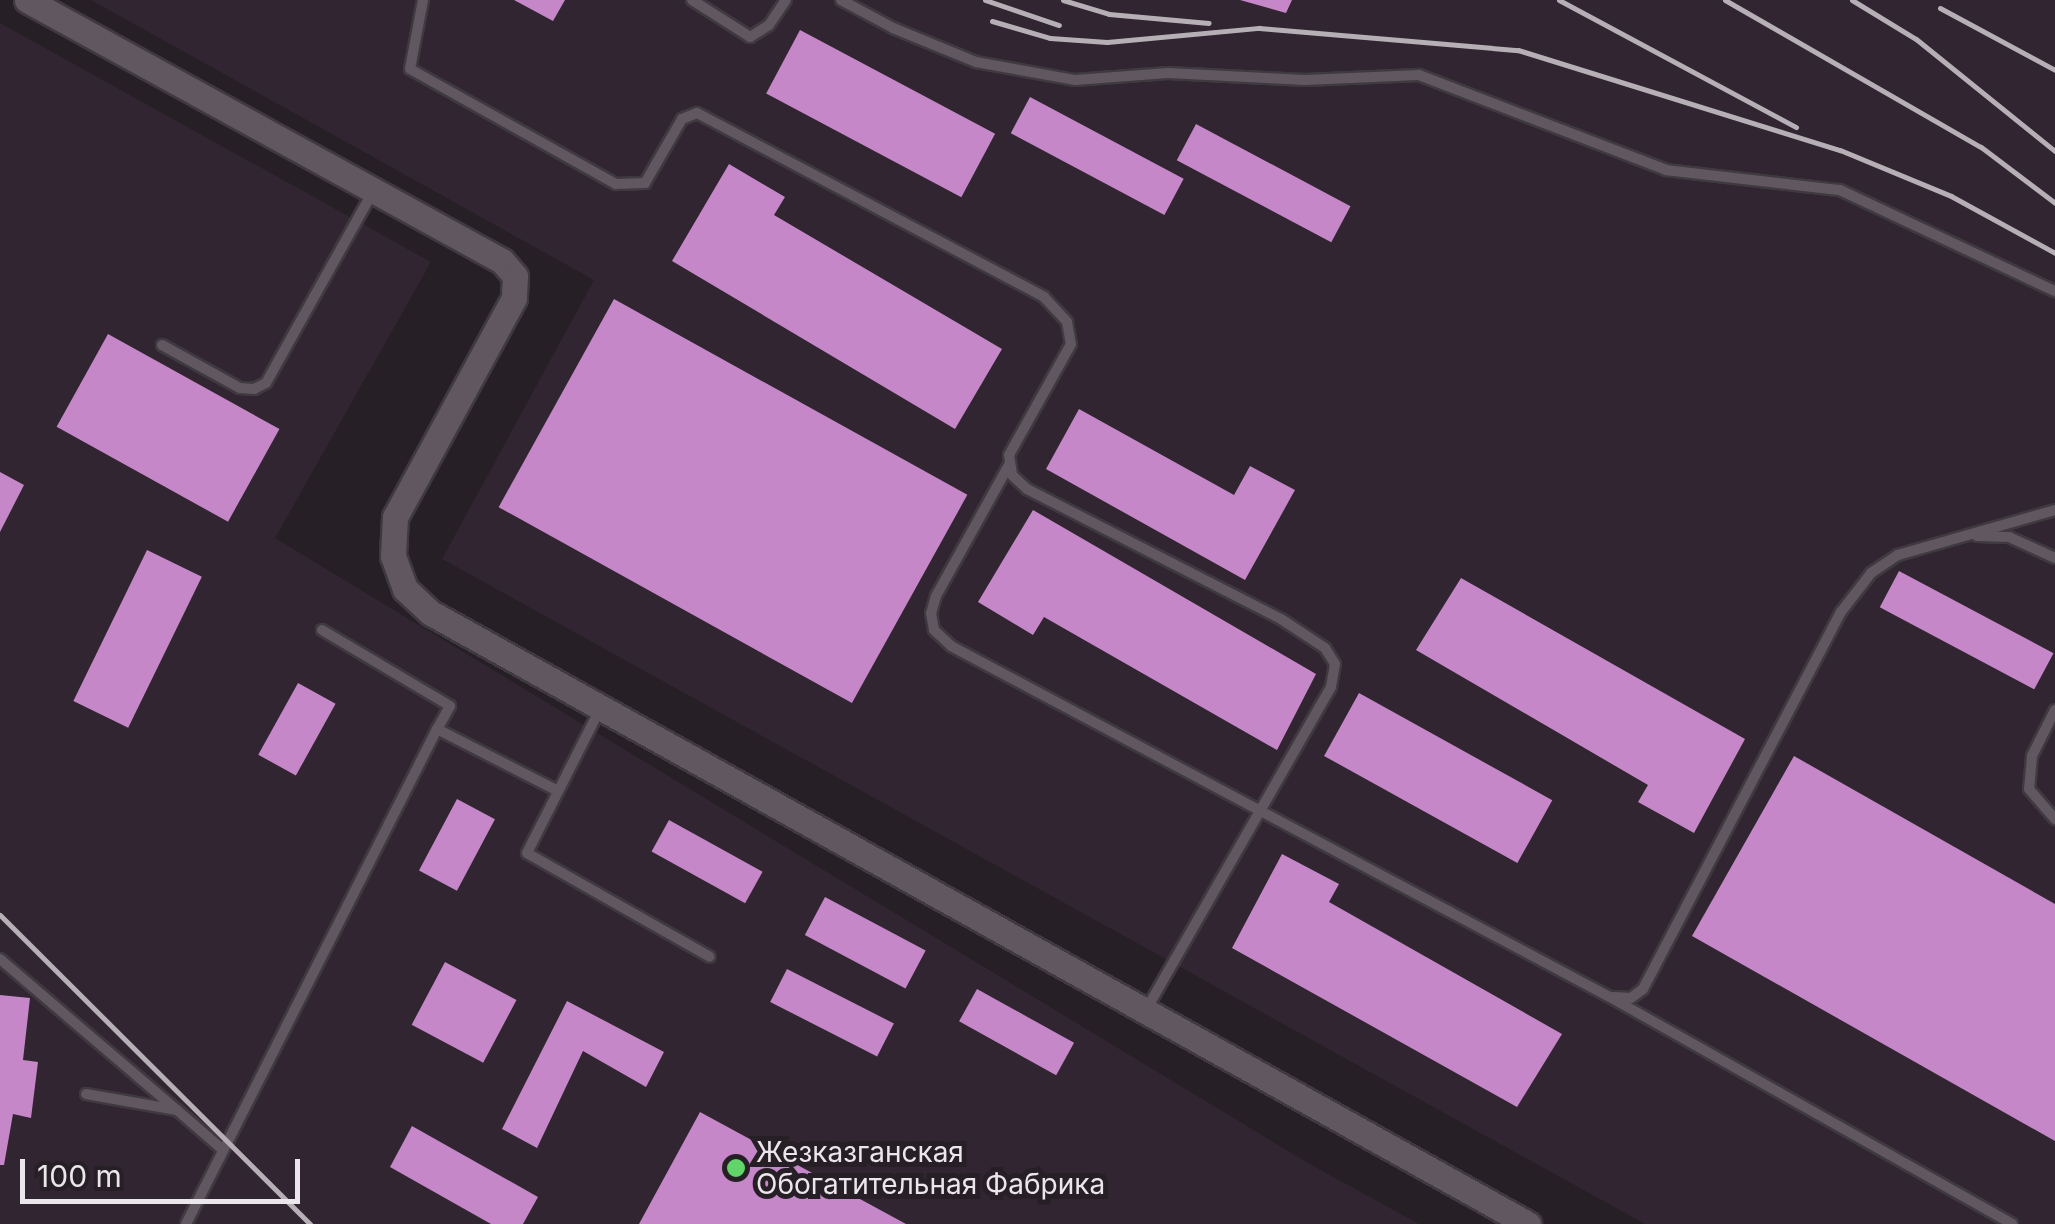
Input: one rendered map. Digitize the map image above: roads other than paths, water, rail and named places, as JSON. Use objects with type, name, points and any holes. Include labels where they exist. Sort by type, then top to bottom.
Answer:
[{"type":"street","points":[[27,0],[502,261],[516,276],[514,298],[395,517],[394,556],[405,589],[456,629],[1528,1224]]},
{"type":"lane","points":[[423,0],[410,69],[616,184],[645,183],[682,119],[698,113],[1044,297],[1067,322],[1071,344],[1021,430],[1010,462],[936,596],[931,613],[934,630],[967,656],[1608,996],[2012,1224]]},
{"type":"lane","points":[[692,0],[750,37],[770,25],[786,0]]},
{"type":"lane","points":[[841,0],[892,28],[976,62],[1075,80],[1168,74],[1305,80],[1419,76],[1666,170],[1840,190],[2055,291]]},
{"type":"lane","points":[[162,345],[240,388],[254,389],[266,384],[374,190]]},
{"type":"lane","points":[[1010,462],[1012,475],[1026,489],[1281,619],[1325,648],[1335,664],[1331,687],[1146,1011]]},
{"type":"lane","points":[[1608,996],[1630,998],[1643,989],[1841,612],[1871,573],[1898,555],[2055,510]]},
{"type":"lane","points":[[1966,536],[2009,537],[2055,558]]},
{"type":"lane","points":[[186,1224],[450,706],[322,630]]},
{"type":"lane","points":[[601,708],[527,852],[710,957]]},
{"type":"lane","points":[[2055,710],[2032,756],[2029,789],[2055,818]]},
{"type":"lane","points":[[437,730],[558,791]]},
{"type":"lane","points":[[0,959],[223,1150]]},
{"type":"lane","points":[[86,1094],[177,1110]]},
{"type":"railway","points":[[985,0],[1059,25]]},
{"type":"railway","points":[[1063,0],[1109,14],[1209,23]]},
{"type":"railway","points":[[1559,0],[1796,127]]},
{"type":"railway","points":[[1725,0],[1981,147],[2055,203]]},
{"type":"railway","points":[[1852,0],[1916,39],[2055,151]]},
{"type":"railway","points":[[1940,8],[2055,70]]},
{"type":"railway","points":[[992,21],[1050,38],[1107,42],[1259,28],[1518,50],[1840,150],[1951,196],[2055,253]]},
{"type":"railway","points":[[0,915],[310,1224]]},
{"type":"place","name":"Жезказганская Обогатительная Фабрика","points":[[736,1168]]}]
